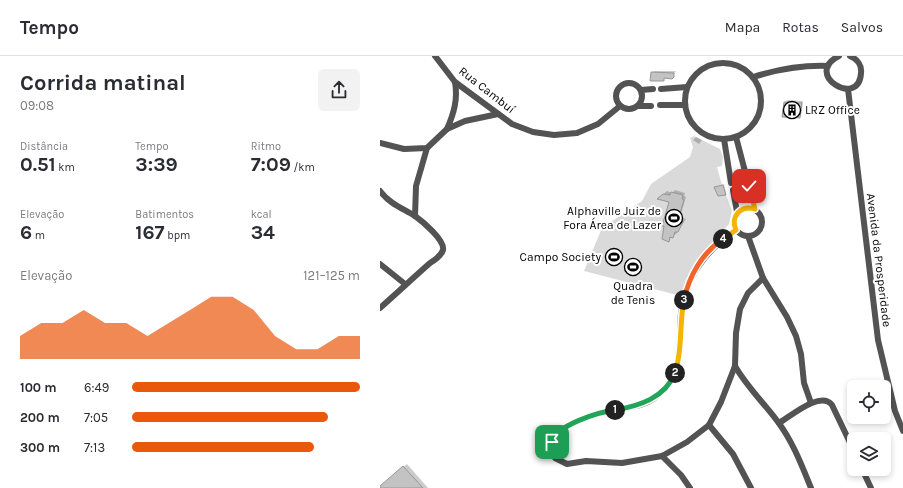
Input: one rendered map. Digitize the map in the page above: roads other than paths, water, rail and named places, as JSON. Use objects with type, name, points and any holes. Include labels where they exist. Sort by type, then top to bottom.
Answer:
[{"type":"street","name":"Rua Cambuí","points":[[436,56],[455,82],[512,124],[534,132],[554,135],[577,133],[598,124],[620,106]]},
{"type":"street","points":[[839,56],[828,66],[828,77],[830,82],[839,88],[848,89],[858,82],[862,72],[858,62],[850,56]]},
{"type":"street","points":[[723,62],[734,64],[745,69],[753,77],[759,88],[762,99],[760,112],[751,127],[736,137],[724,139],[713,138],[694,126],[688,116],[685,105],[687,87],[693,77],[701,69],[712,64],[723,62]]},
{"type":"street","points":[[753,77],[787,67],[806,65],[828,66]]},
{"type":"street","points":[[447,129],[454,113],[455,82]]},
{"type":"street","points":[[638,106],[642,98],[641,90],[634,84],[622,85],[616,96],[620,106],[630,110],[638,106],[651,106]]},
{"type":"street","points":[[661,89],[687,87]]},
{"type":"street","points":[[641,90],[653,89]]},
{"type":"street","name":"Avenida da Prosperidade","points":[[848,89],[878,340],[895,411],[903,432]]},
{"type":"street","points":[[660,105],[685,105]]},
{"type":"street","points":[[416,216],[416,186],[427,148],[447,129],[465,121],[498,114]]},
{"type":"street","points":[[736,137],[747,179]]},
{"type":"street","points":[[724,139],[731,183]]},
{"type":"street","points":[[380,142],[404,149],[427,148]]},
{"type":"street","points":[[733,190],[737,212],[734,221],[736,230],[739,233],[748,236],[757,233],[762,225],[761,216],[755,209],[749,186]]},
{"type":"street","points":[[380,191],[396,206],[416,216],[438,237],[443,244],[443,248],[439,256],[405,284],[380,308]]},
{"type":"street","points":[[737,212],[746,208],[755,209]]},
{"type":"street","points":[[736,230],[718,242],[706,254],[691,278],[681,312],[678,365],[669,383],[656,397],[647,403],[604,412],[575,422],[556,434],[552,442],[552,452],[556,458],[567,464],[586,460],[628,462],[662,456],[687,442],[709,425],[724,397],[735,366],[736,333],[740,309],[748,293],[763,278]]},
{"type":"street","points":[[748,236],[763,278],[787,317],[796,336],[801,354],[804,382],[811,403]]},
{"type":"street","points":[[380,264],[405,284]]},
{"type":"street","points":[[735,366],[743,379],[779,423],[792,446],[811,488]]},
{"type":"street","points":[[779,423],[811,403],[822,399],[830,402],[847,437]]},
{"type":"street","points":[[709,425],[733,454],[751,488]]},
{"type":"street","points":[[662,456],[681,475],[690,488]]},
{"type":"street","points":[[865,476],[871,488]]},
{"type":"place","name":"LRZ Office","points":[[792,110]]},
{"type":"place","name":"Alphaville Juiz de Fora Área de Lazer","points":[[674,218]]},
{"type":"place","name":"Campo Society","points":[[614,257]]},
{"type":"place","name":"Quadra de Tenis","points":[[633,267]]}]
